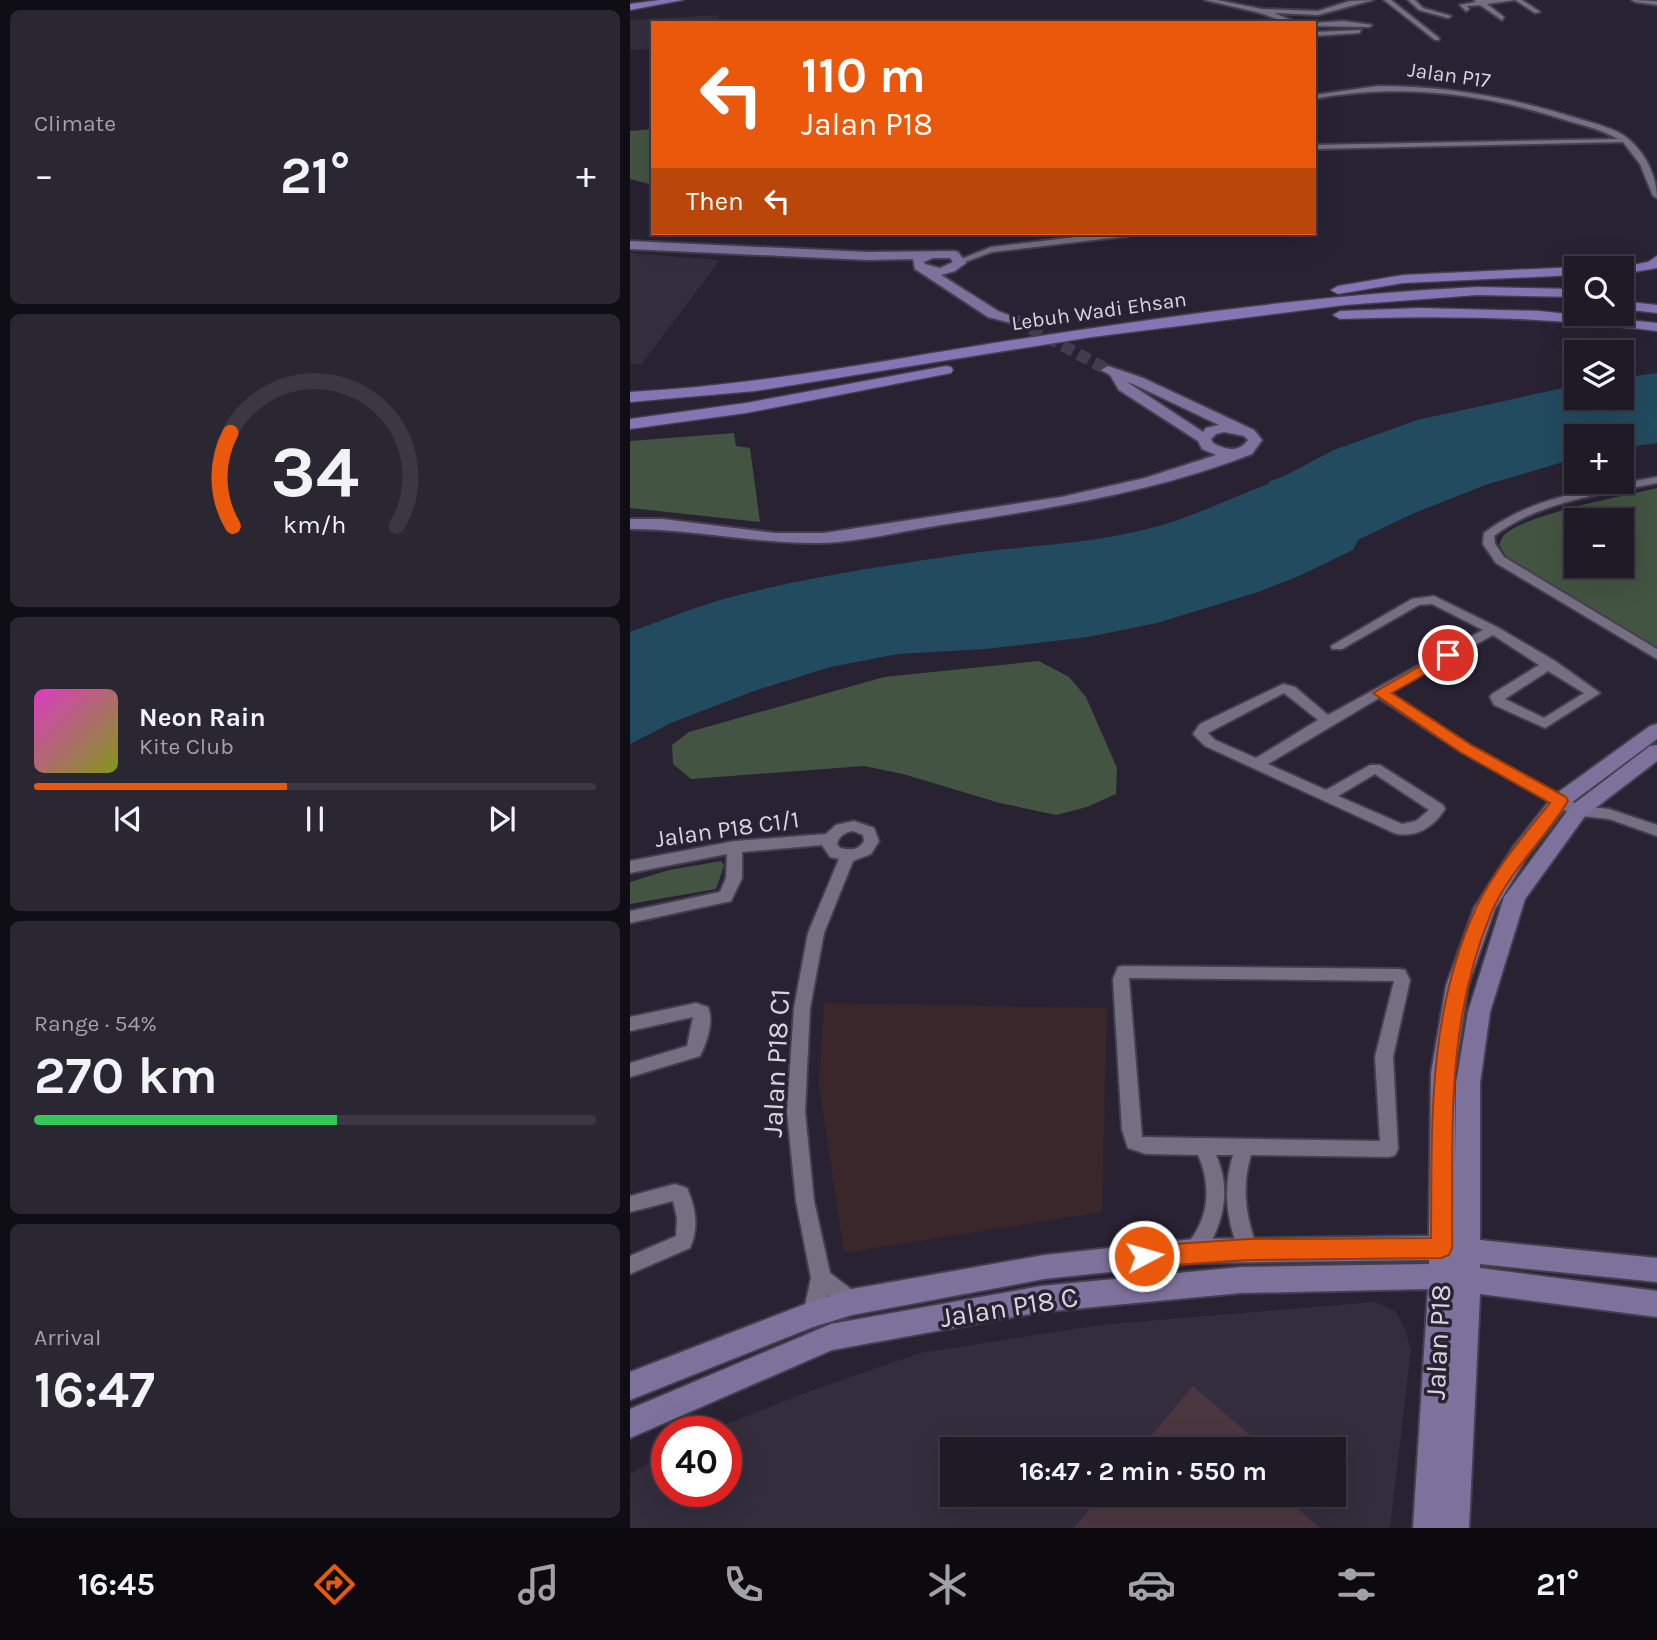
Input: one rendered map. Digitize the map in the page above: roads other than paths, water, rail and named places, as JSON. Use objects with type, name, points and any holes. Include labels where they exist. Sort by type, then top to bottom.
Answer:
[{"type":"main road","points":[[630,5],[649,0]]},
{"type":"main road","points":[[630,5],[679,0]]},
{"type":"main road","points":[[1634,268],[1652,265],[1657,260]]},
{"type":"main road","points":[[1237,313],[1378,282],[1564,272]]},
{"type":"main road","name":"Lebuh Wadi Ehsan","points":[[630,397],[763,386],[884,365],[1237,313],[1455,291],[1564,293]]},
{"type":"main road","points":[[1634,298],[1657,300]]},
{"type":"main road","name":"Lebuh Wadi Ehsan","points":[[630,407],[852,386],[1116,342],[1321,315],[1461,301],[1564,302]]},
{"type":"main road","points":[[1634,306],[1657,309]]},
{"type":"main road","points":[[1321,315],[1501,312],[1599,318],[1657,327]]},
{"type":"main road","points":[[630,384],[699,383],[801,370],[884,365]]},
{"type":"main road","points":[[630,424],[746,408],[852,386]]},
{"type":"street","points":[[1208,0],[1238,3],[1290,21]]},
{"type":"street","points":[[1262,11],[1318,13],[1370,0]]},
{"type":"street","points":[[1387,0],[1437,38]]},
{"type":"street","points":[[1411,0],[1420,8],[1448,16]]},
{"type":"street","points":[[1466,9],[1463,5],[1478,1],[1515,0],[1537,12]]},
{"type":"street","points":[[1636,0],[1657,3]]},
{"type":"street","points":[[1478,1],[1502,18]]},
{"type":"street","points":[[1238,3],[1278,19],[1271,21]]},
{"type":"street","points":[[1343,5],[1354,6],[1361,11]]},
{"type":"street","points":[[1316,24],[1369,25]]},
{"type":"street","points":[[1316,34],[1359,31]]},
{"type":"street","name":"Jalan P17","points":[[1316,100],[1380,92],[1428,94],[1470,98],[1577,121],[1609,132],[1629,144],[1637,153],[1657,196]]},
{"type":"street","points":[[1601,139],[1609,135],[1609,132]]},
{"type":"street","points":[[1316,147],[1601,139],[1629,144]]},
{"type":"street","points":[[630,245],[867,256],[927,255],[1074,235]]},
{"type":"street","points":[[630,251],[853,259],[924,269],[957,265],[991,250],[1112,235]]},
{"type":"street","points":[[927,255],[918,260],[924,269],[993,314],[1011,318],[1006,309],[960,285],[954,279],[957,265],[954,255],[946,253]]},
{"type":"street","points":[[630,524],[663,524],[775,538],[824,538],[1061,502],[1149,482],[1235,454],[1251,448],[1255,440],[1249,433],[1138,381],[1112,372],[1124,387],[1205,442],[1222,453],[1235,454]]},
{"type":"street","points":[[1205,442],[1217,429],[1239,429]]},
{"type":"street","points":[[1205,442],[1210,455],[1206,463]]},
{"type":"street","points":[[1657,480],[1578,497],[1504,523],[1488,535],[1489,544],[1500,560],[1657,655]]},
{"type":"street","points":[[630,518],[663,524]]},
{"type":"street","points":[[1337,646],[1423,600],[1440,601],[1493,629],[1550,664],[1592,693],[1545,724],[1499,702],[1497,697],[1550,664]]},
{"type":"street","points":[[1257,764],[1327,721],[1493,629]]},
{"type":"street","points":[[1327,721],[1290,690],[1283,688],[1202,730],[1203,739],[1210,743],[1257,764],[1328,796],[1406,831],[1438,809],[1375,768],[1328,796]]},
{"type":"street","points":[[1381,693],[1465,748],[1569,806],[1612,815],[1657,831]]},
{"type":"street","name":"Jalan P18","points":[[1428,1528],[1454,1263],[1468,1083],[1479,1012],[1515,897],[1569,806],[1657,730]]},
{"type":"street","name":"Jalan P18","points":[[1569,806],[1657,751]]},
{"type":"street","points":[[848,827],[860,827],[869,832],[872,841],[866,850],[847,857],[831,849],[831,839],[838,831],[848,827]]},
{"type":"street","name":"Jalan P18 C1/1","points":[[630,867],[734,846],[831,839]]},
{"type":"street","points":[[630,918],[726,897],[734,878],[734,846]]},
{"type":"street","name":"Jalan P18 C1","points":[[813,1314],[821,1278],[804,1201],[796,1112],[802,1008],[811,953],[824,907],[847,857]]},
{"type":"street","points":[[1124,972],[1399,975],[1402,980],[1384,1057],[1389,1149],[1245,1145],[1146,1146],[1134,1142],[1121,979],[1124,972]]},
{"type":"street","points":[[630,1024],[696,1010],[702,1012],[701,1028],[694,1051],[630,1070]]},
{"type":"street","points":[[1194,1251],[1214,1217],[1218,1199],[1212,1162],[1203,1145]]},
{"type":"street","points":[[1245,1145],[1234,1185],[1235,1206],[1248,1250]]},
{"type":"street","points":[[630,1204],[676,1192],[680,1194],[688,1223],[683,1242],[630,1265]]},
{"type":"street","name":"Jalan P18 C","points":[[630,1386],[813,1314],[852,1302],[1044,1267],[1194,1251],[1248,1250],[1454,1263],[1657,1270]]},
{"type":"street","name":"Jalan P18","points":[[1454,1263],[1454,1528]]},
{"type":"street","name":"Jalan P18 C","points":[[630,1424],[831,1337],[1054,1297],[1454,1263],[1657,1304]]},
{"type":"street","points":[[821,1278],[852,1302]]},
{"type":"water","points":[[1657,373],[1657,443],[1634,446],[1634,424],[1564,424],[1564,462],[1488,484],[1414,513],[1358,540],[1353,550],[1258,592],[1157,623],[1088,637],[985,649],[898,654],[830,667],[751,692],[671,723],[630,744],[630,632],[686,611],[750,592],[842,573],[1135,532],[1200,512],[1268,484],[1334,450],[1417,420],[1564,388],[1564,410],[1634,410],[1634,376]]},
{"type":"tunnel","points":[[1015,320],[1108,370]]}]
